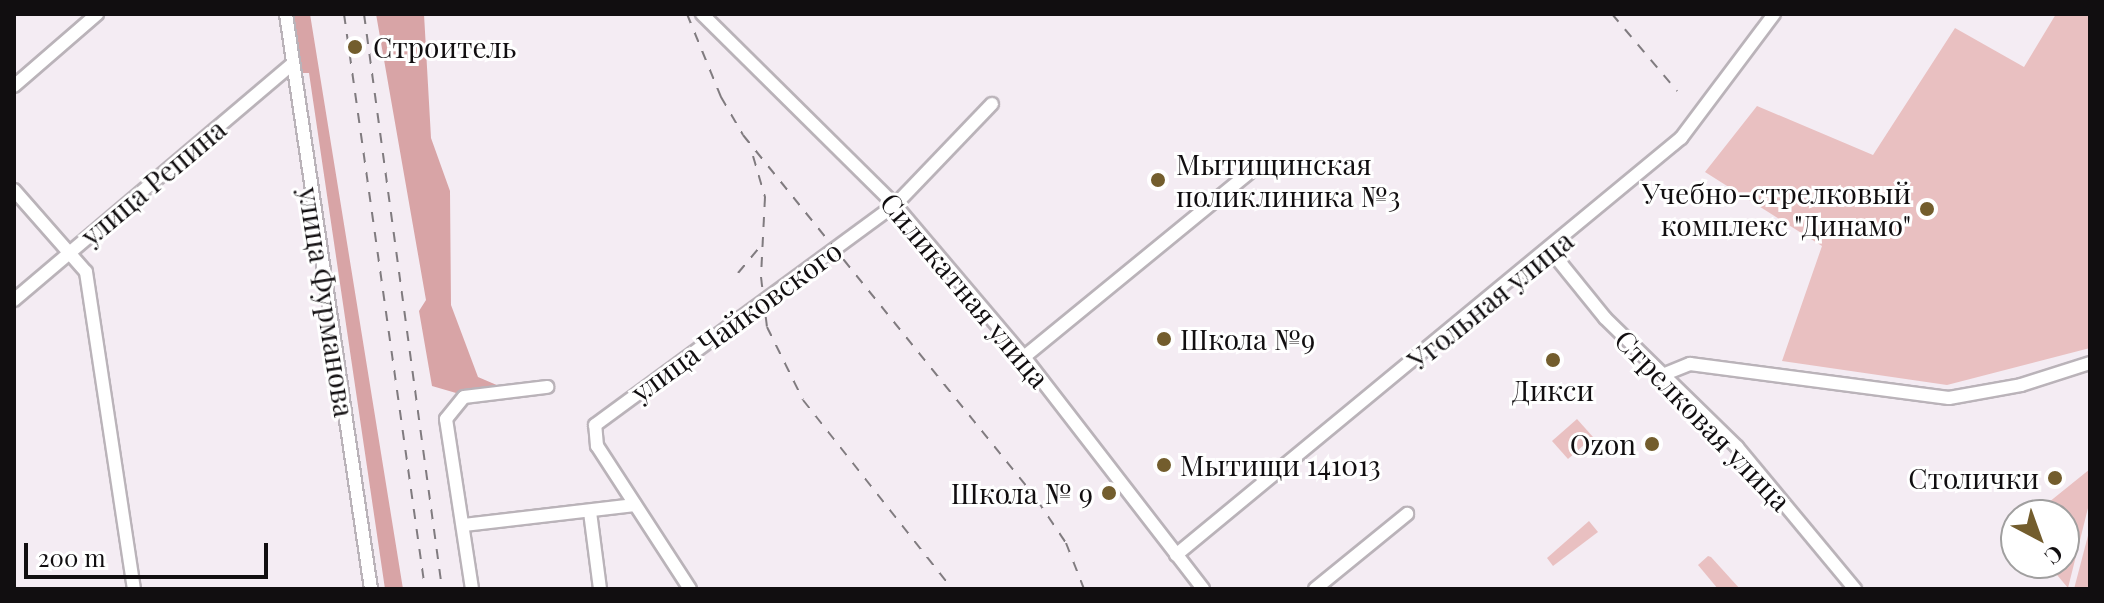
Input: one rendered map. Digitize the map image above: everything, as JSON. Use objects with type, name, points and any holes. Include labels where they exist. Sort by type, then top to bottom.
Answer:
[{"type":"street","points":[[14,86],[97,14]]},
{"type":"street","name":"улица Фурманова","points":[[286,14],[371,589]]},
{"type":"street","name":"Силикатная улица","points":[[702,14],[895,205],[1024,357],[1203,589]]},
{"type":"street","name":"Угольная улица","points":[[1176,555],[1550,250],[1686,133],[1774,14]]},
{"type":"street","name":"улица Репина","points":[[14,300],[292,64]]},
{"type":"street","points":[[895,205],[992,104]]},
{"type":"street","points":[[1024,357],[1249,173]]},
{"type":"street","points":[[14,190],[86,272],[134,589]]},
{"type":"street","name":"улица Чайковского","points":[[635,505],[597,446],[595,425],[895,205]]},
{"type":"street","name":"Стрелковая улица","points":[[1550,250],[1605,318],[1737,447],[1855,589]]},
{"type":"street","points":[[1665,374],[1690,364],[1949,398],[2021,385],[2090,363]]},
{"type":"street","points":[[472,589],[446,419],[464,397],[547,387]]},
{"type":"street","points":[[464,525],[635,505],[690,589]]},
{"type":"street","points":[[590,512],[600,589]]},
{"type":"street","points":[[1315,589],[1407,514]]},
{"type":"shaded area","points":[[291,14],[310,14],[403,589],[385,589],[309,73],[298,73]]},
{"type":"shaded area","points":[[376,14],[424,14],[431,138],[450,191],[451,305],[478,377],[506,389],[463,395],[432,386],[419,311],[426,300]]},
{"type":"shaded area","name":"Учебно-стрелковый комплекс \"Динамо\"","points":[[2056,14],[2090,14],[2090,348],[1947,385],[1782,361],[1822,246],[1705,172],[1757,106],[1873,155],[1955,28],[2024,67]]},
{"type":"shaded area","points":[[1577,419],[1593,437],[1568,459],[1552,441]]},
{"type":"shaded area","points":[[2090,469],[2090,500],[2080,540],[2080,499],[2053,499]]},
{"type":"shaded area","points":[[1589,521],[1598,532],[1553,566],[1547,558]]},
{"type":"shaded area","points":[[2090,528],[2090,589],[2074,589],[2077,579],[2080,579],[2080,566]]},
{"type":"shaded area","points":[[1708,556],[1740,589],[1718,589],[1698,565]]},
{"type":"shaded area","points":[[2060,579],[2070,579],[2068,588]]},
{"type":"railway","points":[[344,14],[425,589]]},
{"type":"railway","points":[[364,14],[442,589]]},
{"type":"railway","points":[[687,14],[721,97],[743,135],[1037,500],[1066,543],[1084,589]]},
{"type":"railway","points":[[1612,14],[1677,91]]},
{"type":"railway","points":[[753,156],[765,197],[761,277],[767,327],[803,400],[952,589]]},
{"type":"railway","points":[[738,273],[761,246]]},
{"type":"place","name":"Строитель","points":[[355,47]]},
{"type":"place","name":"Мытищинская поликлиника №3","points":[[1158,180]]},
{"type":"place","name":"Учебно-стрелковый комплекс \"Динамо\"","points":[[1927,209]]},
{"type":"place","name":"Школа №9","points":[[1164,339]]},
{"type":"place","name":"Дикси","points":[[1553,360]]},
{"type":"place","name":"Ozon","points":[[1652,444]]},
{"type":"place","name":"Мытищи 141013","points":[[1164,465]]},
{"type":"place","name":"Столички","points":[[2055,478]]},
{"type":"place","name":"Школа № 9","points":[[1109,493]]}]
